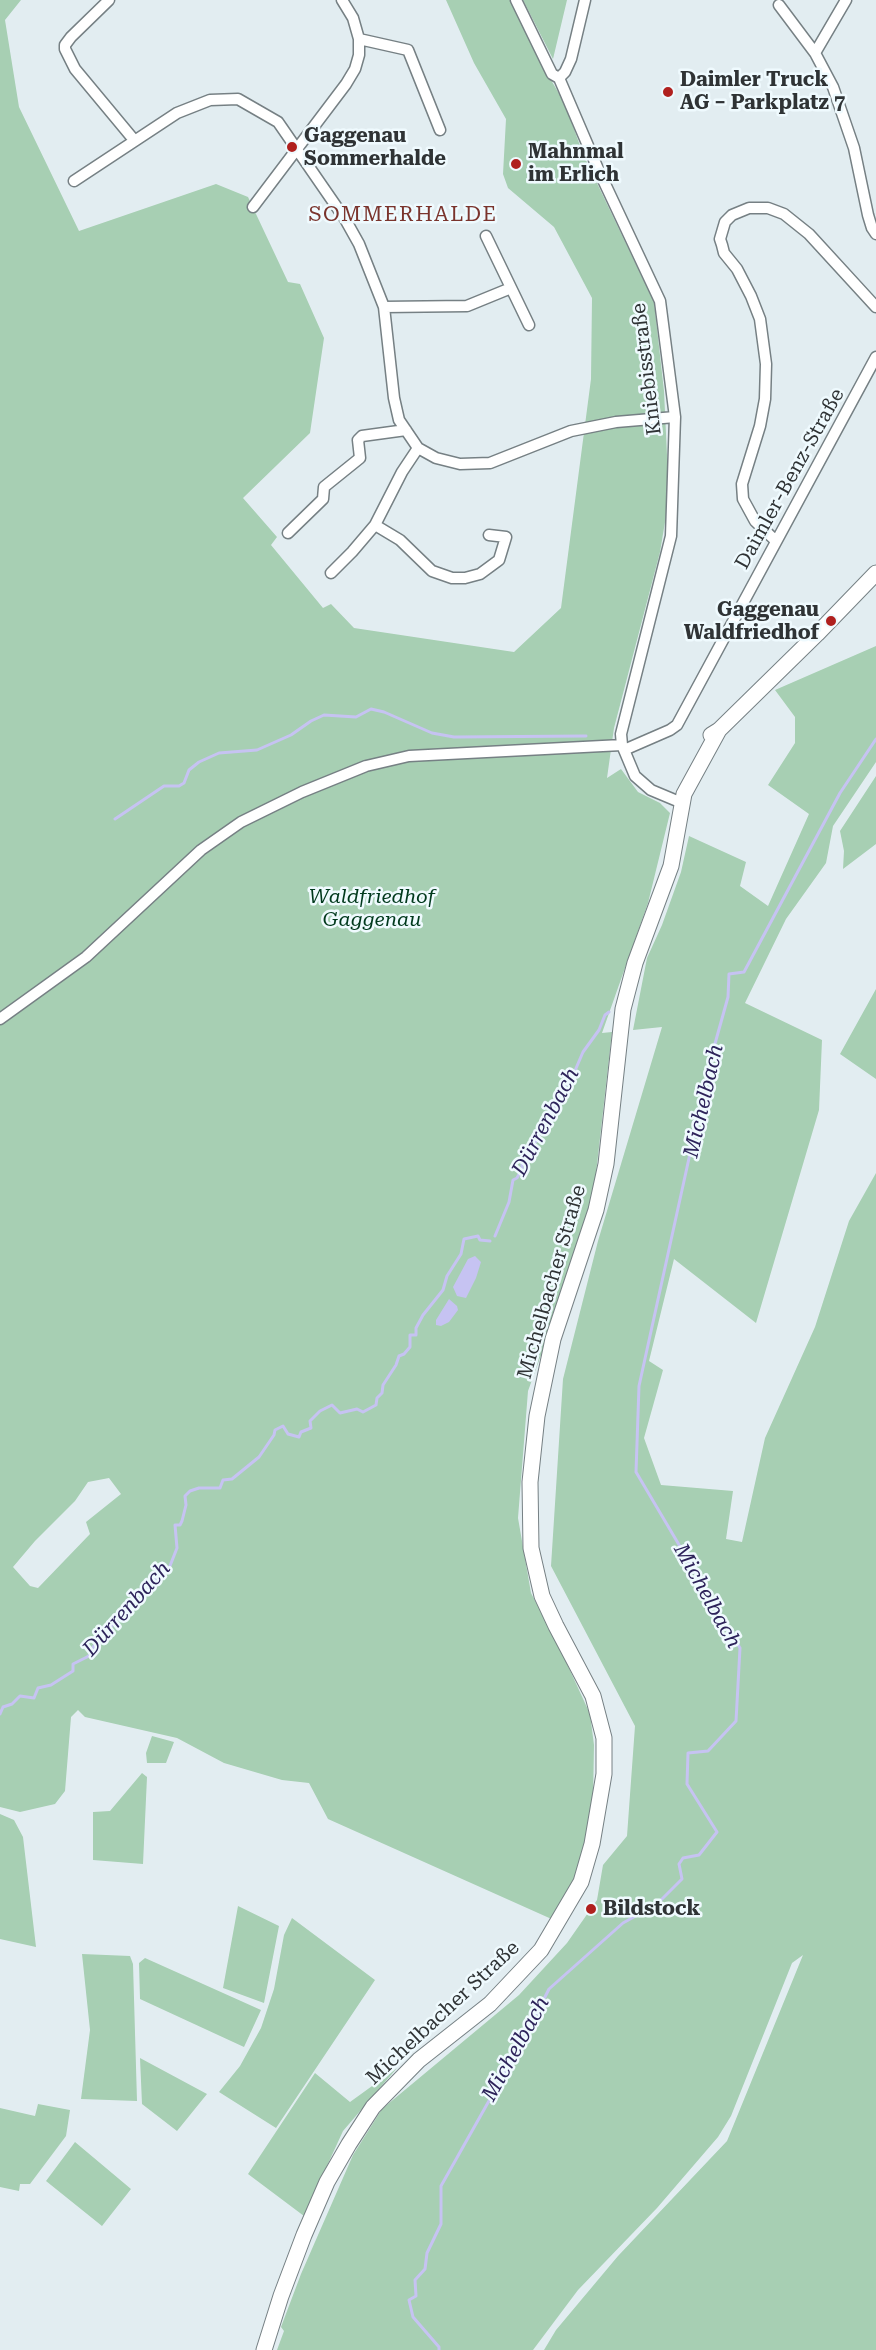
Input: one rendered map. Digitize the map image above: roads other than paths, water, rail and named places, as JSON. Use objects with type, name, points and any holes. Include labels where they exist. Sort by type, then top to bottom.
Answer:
[{"type":"main road","name":"Michelbacher Straße","points":[[264,2350],[281,2296],[327,2182],[373,2107],[419,2060],[490,2004],[541,1950],[580,1882],[592,1844],[604,1774],[604,1738],[594,1695],[542,1596],[531,1548],[530,1482],[537,1416],[553,1339],[596,1210],[606,1164],[623,1009],[635,963],[670,866],[683,798],[683,782],[704,739],[718,730],[876,573]]},
{"type":"street","points":[[109,0],[71,38],[65,45],[65,49],[75,69],[134,140]]},
{"type":"street","points":[[253,207],[355,69],[359,55],[359,39],[353,18],[342,0]]},
{"type":"street","name":"Kniebisstraße","points":[[516,0],[552,74],[559,78],[598,169],[660,301],[675,417],[671,536],[623,720],[621,734],[623,747]]},
{"type":"street","points":[[559,78],[565,72],[571,59],[585,0]]},
{"type":"street","points":[[815,53],[846,0]]},
{"type":"street","points":[[779,5],[815,53],[833,87],[854,148],[868,214],[876,234]]},
{"type":"street","points":[[359,39],[408,50],[440,130]]},
{"type":"street","points":[[74,181],[177,113],[206,101],[238,99],[278,122],[298,148],[354,235],[384,307],[394,398],[399,420],[418,448],[436,458],[460,464],[490,463],[571,431],[616,422],[675,417]]},
{"type":"street","points":[[775,540],[755,521],[743,499],[742,484],[760,426],[765,399],[766,364],[760,319],[737,269],[724,253],[720,239],[725,222],[732,215],[749,208],[768,208],[784,214],[809,234],[876,307]]},
{"type":"street","points":[[486,236],[529,326]]},
{"type":"street","points":[[384,307],[467,306],[511,288]]},
{"type":"street","name":"Daimler-Benz-Straße","points":[[623,747],[670,730],[677,725],[876,357]]},
{"type":"street","points":[[288,533],[323,499],[324,488],[360,458],[358,440],[362,436],[406,430]]},
{"type":"street","points":[[330,573],[375,525],[391,492],[418,448]]},
{"type":"street","points":[[375,525],[400,540],[432,571],[452,578],[465,578],[480,574],[499,561],[506,537],[489,536]]},
{"type":"street","points":[[0,1020],[86,957],[201,850],[241,822],[302,792],[366,766],[409,756],[623,747],[630,767],[641,782],[651,790],[683,798]]},
{"type":"water","points":[[475,1256],[481,1262],[476,1278],[466,1298],[457,1296],[453,1287],[468,1259]]},
{"type":"water","points":[[449,1299],[458,1310],[449,1322],[441,1326],[436,1325],[436,1320]]},
{"type":"waterway","points":[[115,819],[164,786],[179,786],[184,783],[189,770],[199,762],[219,753],[257,750],[291,735],[324,715],[356,717],[371,709],[384,712],[432,733],[454,737],[586,736]]},
{"type":"waterway","name":"Michelbach","points":[[439,2350],[439,2347],[413,2317],[409,2300],[416,2296],[415,2280],[425,2269],[427,2253],[441,2224],[441,2186],[521,2044],[549,1989],[623,1923],[657,1904],[682,1879],[679,1864],[683,1858],[699,1855],[717,1832],[687,1784],[688,1753],[708,1751],[736,1721],[740,1648],[636,1472],[639,1386],[711,1058],[728,997],[729,974],[744,972],[840,793],[876,739]]},
{"type":"waterway","name":"Dürrenbach","points":[[495,1236],[509,1202],[513,1180],[517,1178],[522,1169],[522,1159],[526,1157],[537,1140],[538,1131],[549,1124],[551,1114],[570,1075],[574,1073],[583,1052],[609,1012]]},
{"type":"waterway","name":"Dürrenbach","points":[[0,1714],[3,1707],[12,1704],[20,1696],[34,1698],[38,1688],[51,1685],[73,1671],[73,1664],[94,1652],[93,1647],[108,1632],[117,1617],[125,1613],[142,1587],[168,1571],[177,1548],[175,1525],[180,1525],[182,1521],[186,1505],[185,1496],[190,1491],[199,1488],[220,1488],[223,1480],[232,1479],[259,1457],[275,1430],[283,1426],[288,1434],[299,1437],[301,1432],[311,1428],[310,1421],[320,1411],[332,1405],[340,1413],[357,1409],[363,1412],[376,1405],[383,1385],[399,1356],[410,1347],[410,1335],[416,1335],[416,1328],[423,1315],[443,1290],[447,1276],[461,1254],[464,1239],[478,1236],[480,1240],[490,1241]]},
{"type":"place","name":"Daimler Truck AG − Parkplatz 7","points":[[668,92]]},
{"type":"place","name":"Gaggenau Sommerhalde","points":[[292,147]]},
{"type":"place","name":"Mahnmal im Erlich","points":[[516,164]]},
{"type":"place","name":"Gaggenau Waldfriedhof","points":[[831,621]]},
{"type":"place","name":"Bildstock","points":[[591,1909]]},
{"type":"district","name":"SOMMERHALDE","points":[[403,215]]},
{"type":"park label","name":"Waldfriedhof Gaggenau","points":[[372,908]]}]
